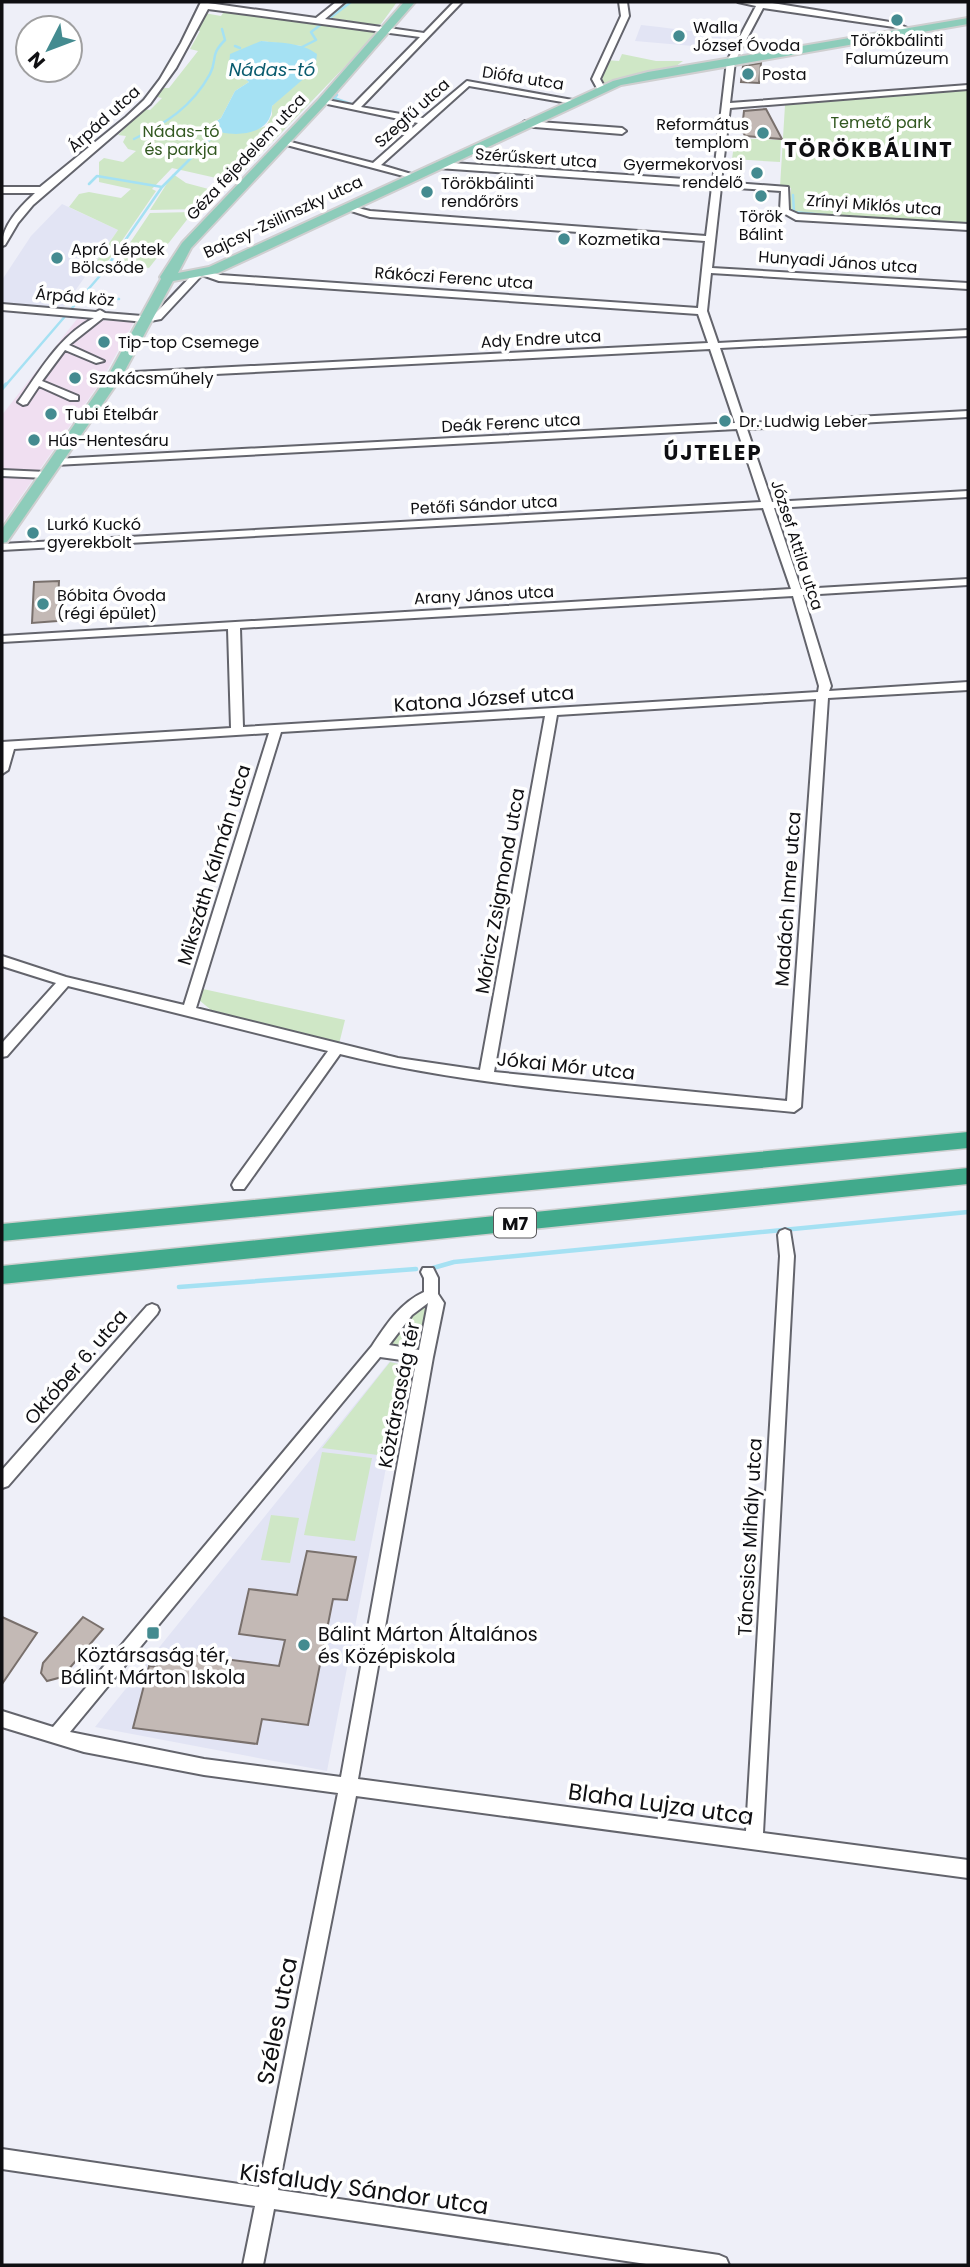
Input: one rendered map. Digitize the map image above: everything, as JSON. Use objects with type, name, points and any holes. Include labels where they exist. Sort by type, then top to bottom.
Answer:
[{"type":"highway","name":"M7","points":[[2,1233],[968,1140]]},
{"type":"highway","name":"M7","points":[[2,1275],[968,1176]]},
{"type":"main road","name":"Géza fejedelem utca","points":[[166,277],[186,246],[322,102],[410,2]]},
{"type":"main road","name":"Bajcsy-Zsilinszky utca","points":[[166,277],[201,274],[601,88],[734,55],[968,21]]},
{"type":"main road","points":[[178,258],[201,274]]},
{"type":"main road","points":[[2,539],[115,376],[166,277]]},
{"type":"street","points":[[260,12],[267,2]]},
{"type":"street","points":[[320,21],[341,2]]},
{"type":"street","points":[[355,108],[458,2]]},
{"type":"street","points":[[601,88],[596,79],[625,16],[623,2]]},
{"type":"street","points":[[742,2],[896,25],[909,31]]},
{"type":"street","name":"József Attila utca","points":[[761,3],[734,55],[702,311],[797,592],[825,686],[823,694]]},
{"type":"street","points":[[205,4],[424,35]]},
{"type":"street","name":"Árpád utca","points":[[3,239],[45,190],[147,101],[166,76],[205,4]]},
{"type":"street","name":"Diófa utca","points":[[467,83],[574,101]]},
{"type":"street","name":"Szegfű utca","points":[[377,164],[467,83]]},
{"type":"street","points":[[726,106],[968,87]]},
{"type":"street","points":[[322,102],[423,121]]},
{"type":"street","points":[[526,124],[622,131]]},
{"type":"street","name":"Szegfű utca","points":[[284,142],[377,164],[414,176]]},
{"type":"street","name":"Szérűskert utca","points":[[438,165],[717,185]]},
{"type":"street","name":"Zrínyi Miklós utca","points":[[717,185],[785,189],[785,211],[796,216],[968,227]]},
{"type":"street","points":[[2,190],[45,190]]},
{"type":"street","points":[[345,208],[370,214],[709,239]]},
{"type":"street","name":"Hunyadi János utca","points":[[706,270],[968,286]]},
{"type":"street","points":[[145,318],[158,317],[201,274]]},
{"type":"street","name":"Rákóczi Ferenc utca","points":[[201,274],[219,278],[702,311]]},
{"type":"street","name":"Árpád köz","points":[[2,307],[145,318]]},
{"type":"street","points":[[23,402],[65,347],[100,313]]},
{"type":"street","name":"Ady Endre utca","points":[[115,376],[968,333]]},
{"type":"street","points":[[65,347],[99,361]]},
{"type":"street","points":[[37,382],[74,398]]},
{"type":"street","name":"Deák Ferenc utca","points":[[55,462],[968,414]]},
{"type":"street","points":[[2,473],[46,475]]},
{"type":"street","name":"Petőfi Sándor utca","points":[[2,547],[968,494]]},
{"type":"street","name":"Arany János utca","points":[[2,639],[968,582]]},
{"type":"street","points":[[234,626],[237,731]]},
{"type":"street","name":"Katona József utca","points":[[5,746],[968,686]]},
{"type":"street","name":"Madách Imre utca","points":[[794,1107],[823,694]]},
{"type":"street","name":"Móricz Zsigmond utca","points":[[486,1076],[552,712]]},
{"type":"street","name":"Mikszáth Kálmán utca","points":[[189,1010],[276,730]]},
{"type":"street","points":[[2,770],[5,746]]},
{"type":"street","name":"Jókai Mór utca","points":[[2,961],[65,981],[336,1049],[486,1076],[794,1107]]},
{"type":"street","points":[[2,1052],[65,981]]},
{"type":"street","points":[[239,1185],[336,1049]]},
{"type":"street","name":"Táncsics Mihály utca","points":[[754,1841],[786,1270],[785,1235]]},
{"type":"street","points":[[428,1272],[431,1278],[431,1295]]},
{"type":"street","name":"Köztársaság tér","points":[[56,1736],[377,1350],[401,1317],[419,1300],[431,1295],[438,1303],[436,1315],[425,1357],[348,1786]]},
{"type":"street","name":"Október 6. utca","points":[[2,1481],[152,1310]]},
{"type":"street","points":[[377,1350],[425,1357]]},
{"type":"street","points":[[2,1719],[56,1736],[204,1767],[348,1786]]},
{"type":"street","name":"Blaha Lujza utca","points":[[348,1786],[968,1869]]},
{"type":"street","name":"Széles utca","points":[[253,2265],[348,1786]]},
{"type":"street","name":"Kisfaludy Sándor utca","points":[[2,2159],[719,2265]]},
{"type":"shaded area","name":"Walla József Óvoda","points":[[641,25],[722,35],[716,48],[635,41]]},
{"type":"shaded area","name":"Apró Léptek Bölcsőde","points":[[62,204],[118,230],[63,308],[2,303],[2,280],[31,236]]},
{"type":"shaded area","points":[[77,319],[134,322],[103,378],[2,524],[2,415]]},
{"type":"shaded area","points":[[390,1361],[406,1365],[327,1771],[95,1727]]},
{"type":"green space","points":[[344,2],[397,2],[381,24],[326,17]]},
{"type":"green space","name":"Nádas-tó és parkja","points":[[225,10],[380,30],[234,182],[172,168],[152,189],[156,191],[106,264],[96,262],[118,230],[69,207],[79,194],[89,192],[121,198],[131,189],[99,182],[99,162],[104,158],[123,162],[136,151],[128,149],[123,142],[126,136],[118,135],[144,109],[150,110],[162,98],[157,97],[164,88],[169,88],[198,51],[190,49],[200,31],[196,30],[204,13],[221,16]],"holes":[[[261,41],[302,46],[281,96],[272,106],[272,115],[266,126],[245,133],[211,130],[208,126],[221,118],[235,91],[249,82],[229,66]]]},
{"type":"green space","points":[[622,54],[656,61],[683,61],[669,71],[601,88],[605,60],[619,61]]},
{"type":"green space","name":"Temető park","points":[[968,90],[968,226],[798,215],[789,210],[791,188],[780,187],[785,105]]},
{"type":"green space","points":[[735,138],[781,140],[780,162],[732,159]]},
{"type":"green space","points":[[173,174],[186,183],[216,191],[201,209],[150,210]]},
{"type":"green space","points":[[193,212],[149,268],[117,262],[150,213]]},
{"type":"green space","points":[[203,989],[345,1020],[339,1044],[211,1010],[199,1000]]},
{"type":"green space","points":[[423,1305],[430,1310],[422,1349],[418,1352],[390,1345],[397,1328]]},
{"type":"green space","points":[[390,1362],[403,1365],[386,1456],[322,1448]]},
{"type":"green space","points":[[322,1452],[372,1458],[355,1541],[304,1535]]},
{"type":"green space","points":[[271,1515],[299,1518],[290,1563],[261,1560]]},
{"type":"water","name":"Nádas-tó","points":[[261,41],[290,44],[311,50],[317,54],[315,69],[272,106],[270,117],[257,130],[238,134],[207,128],[221,118],[235,91],[249,82],[229,66],[230,54]]},
{"type":"building","name":"Posta","points":[[761,63],[759,83],[741,82],[743,66]]},
{"type":"building","points":[[766,109],[782,139],[745,136],[742,129],[744,111]]},
{"type":"building","name":"Bóbita Óvoda (régi épület)","points":[[59,581],[57,621],[32,623],[34,582]]},
{"type":"building","name":"Bálint Márton Általános és Középiskola","points":[[307,1551],[356,1557],[347,1600],[333,1599],[308,1725],[262,1719],[257,1744],[133,1728],[149,1666],[157,1667],[160,1651],[279,1666],[285,1640],[239,1634],[249,1589],[297,1595]]},
{"type":"building","points":[[2,1617],[37,1633],[2,1684]]},
{"type":"building","points":[[83,1617],[103,1629],[62,1677],[47,1681],[41,1673],[43,1663]]},
{"type":"waterway","points":[[300,48],[316,40],[311,32],[351,2]]},
{"type":"waterway","points":[[134,139],[167,120],[195,96],[210,74],[215,54],[225,40],[222,29]]},
{"type":"waterway","points":[[235,46],[240,48]]},
{"type":"waterway","points":[[337,95],[334,98],[354,105]]},
{"type":"waterway","points":[[162,187],[220,129]]},
{"type":"waterway","points":[[89,184],[97,176],[162,187]]},
{"type":"waterway","points":[[5,386],[104,271],[162,187]]},
{"type":"waterway","points":[[793,195],[794,212],[835,216]]},
{"type":"waterway","points":[[84,295],[119,299]]},
{"type":"waterway","points":[[2,389],[6,384]]},
{"type":"waterway","points":[[433,1268],[454,1262],[968,1212]]},
{"type":"waterway","points":[[179,1287],[416,1269]]},
{"type":"place","name":"Törökbálinti Falumúzeum","points":[[897,20]]},
{"type":"place","name":"Walla József Óvoda","points":[[679,36]]},
{"type":"place","name":"Posta","points":[[748,74]]},
{"type":"place","name":"Református templom","points":[[763,133]]},
{"type":"place","name":"Gyermekorvosi rendelő","points":[[757,173]]},
{"type":"place","name":"Törökbálinti rendőrörs","points":[[427,192]]},
{"type":"place","name":"Török Bálint","points":[[761,196]]},
{"type":"place","name":"Kozmetika","points":[[564,239]]},
{"type":"place","name":"Apró Léptek Bölcsőde","points":[[57,258]]},
{"type":"place","name":"Tip-top Csemege","points":[[104,342]]},
{"type":"place","name":"Szakácsműhely","points":[[75,378]]},
{"type":"place","name":"Tubi Ételbár","points":[[51,414]]},
{"type":"place","name":"Dr. Ludwig Leber","points":[[725,421]]},
{"type":"place","name":"Hús-Hentesáru","points":[[34,440]]},
{"type":"place","name":"Lurkó Kuckó gyerekbolt","points":[[33,533]]},
{"type":"place","name":"Bóbita Óvoda (régi épület)","points":[[43,604]]},
{"type":"place","name":"Köztársaság tér, Bálint Márton Iskola","points":[[153,1633]]},
{"type":"place","name":"Bálint Márton Általános és Középiskola","points":[[304,1645]]},
{"type":"district","name":"TÖRÖKBÁLINT","points":[[869,149]]},
{"type":"district","name":"ÚJTELEP","points":[[713,452]]}]
